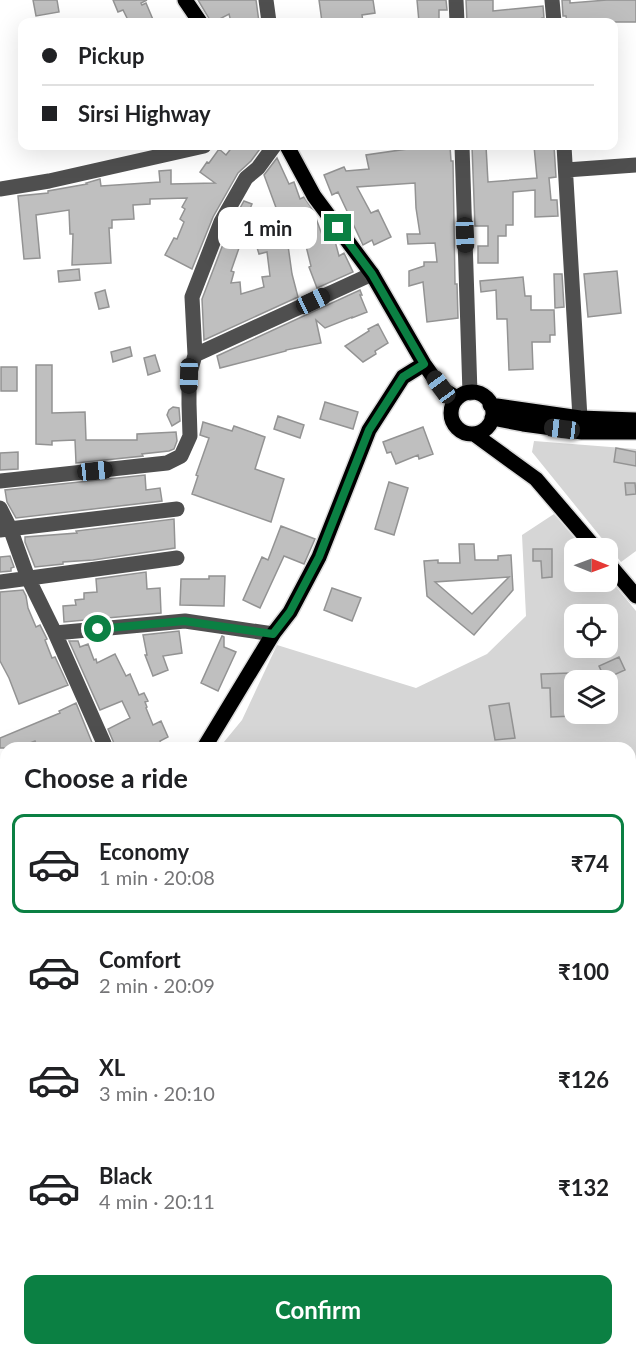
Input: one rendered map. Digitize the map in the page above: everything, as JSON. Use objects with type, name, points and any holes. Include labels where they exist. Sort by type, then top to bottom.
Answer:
[{"type":"main road","points":[[185,0],[197,18]]},
{"type":"main road","points":[[288,150],[314,196],[372,274],[424,364],[441,387],[463,396],[476,393],[487,400],[491,411],[486,429],[474,434]]},
{"type":"main road","points":[[208,742],[273,634],[290,612],[319,557],[369,430],[403,377],[424,364]]},
{"type":"main road","points":[[463,396],[451,410],[453,423],[462,432],[474,434],[536,479],[587,538]]},
{"type":"main road","points":[[491,411],[523,424],[581,425],[636,420]]},
{"type":"main road","points":[[581,425],[636,432]]},
{"type":"main road","points":[[618,575],[636,596]]},
{"type":"street","points":[[266,0],[268,18]]},
{"type":"street","points":[[456,0],[457,18]]},
{"type":"street","points":[[552,0],[554,18]]},
{"type":"street","points":[[0,189],[49,182],[187,150]]},
{"type":"street","points":[[0,481],[167,463],[181,456],[190,436],[189,376],[195,355],[192,297],[221,222],[246,178],[258,168],[271,150]]},
{"type":"street","points":[[462,150],[463,396]]},
{"type":"street","points":[[564,150],[581,425]]},
{"type":"street","points":[[566,170],[636,165]]},
{"type":"street","points":[[195,355],[372,274]]},
{"type":"street","points":[[0,508],[5,529],[55,633],[103,742]]},
{"type":"street","points":[[5,529],[177,509]]},
{"type":"street","points":[[0,582],[177,558]]},
{"type":"street","points":[[55,633],[184,621],[273,634]]},
{"type":"shaded area","points":[[534,441],[636,449],[636,551],[621,562],[618,558],[618,538],[602,538],[532,452]]},
{"type":"shaded area","points":[[554,514],[575,538],[564,538],[564,592],[618,592],[618,589],[636,611],[636,742],[224,742],[242,720],[277,645],[416,688],[487,654],[526,616],[522,535]]},
{"type":"building","points":[[33,0],[57,0],[59,12],[36,16]]},
{"type":"building","points":[[113,0],[147,0],[141,3],[142,5],[146,3],[152,18],[127,18],[123,10],[118,12]]},
{"type":"building","points":[[198,0],[256,0],[258,18],[230,18],[229,14],[222,18],[209,18]]},
{"type":"building","points":[[319,0],[373,0],[375,13],[362,15],[362,18],[321,18]]},
{"type":"building","points":[[417,0],[446,0],[447,10],[439,10],[439,18],[419,18]]},
{"type":"building","points":[[466,0],[493,0],[493,11],[543,6],[544,18],[542,18],[467,18]]},
{"type":"building","points":[[562,0],[570,0],[570,3],[636,0],[636,22],[618,22],[618,18],[566,18],[563,16]]},
{"type":"building","points":[[218,150],[226,155],[230,150],[259,150],[238,173],[213,217],[192,269],[165,255],[174,238],[177,239],[184,222],[180,219],[185,209],[182,207],[187,198],[150,199],[150,204],[133,205],[134,219],[112,220],[112,228],[109,228],[111,263],[72,265],[73,234],[70,234],[69,210],[36,215],[40,258],[24,259],[18,196],[48,193],[48,191],[87,184],[100,179],[101,186],[160,182],[159,171],[171,170],[171,184],[215,183],[200,172]]},
{"type":"building","points":[[400,150],[450,150],[451,161],[453,161],[455,284],[457,284],[458,318],[427,322],[423,282],[409,286],[409,271],[424,266],[424,262],[437,262],[435,243],[408,244],[407,234],[420,234],[415,183],[357,187],[371,213],[378,210],[391,237],[374,245],[372,240],[363,245],[338,192],[332,195],[324,175],[344,167],[346,171],[369,169],[366,155]]},
{"type":"building","points":[[472,150],[486,150],[488,182],[537,178],[534,150],[554,150],[556,177],[549,178],[551,200],[557,200],[558,216],[535,217],[535,190],[513,192],[513,225],[506,225],[506,236],[498,236],[498,263],[478,263],[478,246],[488,246],[488,226],[475,226]]},
{"type":"building","points":[[277,158],[289,184],[294,182],[300,199],[304,197],[313,210],[325,243],[335,241],[339,256],[344,253],[353,272],[317,288],[309,267],[311,266],[306,246],[302,248],[287,210],[278,213],[264,175]]},
{"type":"building","points":[[244,201],[252,204],[245,221],[275,213],[284,217],[292,274],[298,297],[204,340],[202,299],[230,226]],"holes":[[[249,221],[259,254],[267,252],[270,276],[262,277],[264,287],[241,294],[240,282],[231,283],[234,272],[231,271]]]},
{"type":"building","points":[[79,269],[80,280],[59,282],[58,271]]},
{"type":"building","points":[[617,271],[621,313],[588,317],[584,274]]},
{"type":"building","points":[[554,274],[562,274],[564,307],[555,308]]},
{"type":"building","points":[[523,277],[525,296],[531,296],[531,310],[554,310],[555,335],[550,335],[550,342],[532,342],[533,369],[509,370],[507,319],[497,319],[496,290],[481,292],[480,281]]},
{"type":"building","points":[[105,290],[109,307],[99,309],[95,293]]},
{"type":"building","points":[[360,290],[367,312],[325,328],[316,320],[321,343],[220,368],[217,356]]},
{"type":"building","points":[[378,324],[388,343],[363,362],[345,346]]},
{"type":"building","points":[[130,347],[132,356],[113,362],[111,352]]},
{"type":"building","points":[[155,355],[160,371],[148,375],[144,358]]},
{"type":"building","points":[[36,365],[52,365],[52,413],[85,412],[86,440],[137,440],[137,434],[176,432],[177,441],[174,449],[142,454],[143,456],[76,463],[75,440],[52,441],[52,445],[36,444]]},
{"type":"building","points":[[1,367],[17,367],[17,391],[1,391]]},
{"type":"building","points":[[325,402],[358,412],[353,429],[320,419]]},
{"type":"building","points":[[173,407],[179,408],[180,421],[172,426],[167,415]]},
{"type":"building","points":[[278,416],[304,425],[300,438],[274,429]]},
{"type":"building","points":[[203,422],[232,431],[234,426],[265,437],[255,469],[284,479],[271,522],[192,494],[209,438],[200,435]]},
{"type":"building","points":[[423,427],[433,454],[419,459],[418,455],[396,464],[391,452],[387,453],[383,442]]},
{"type":"building","points":[[616,448],[636,452],[636,466],[614,462]]},
{"type":"building","points":[[18,452],[18,469],[0,470],[0,453]]},
{"type":"building","points":[[145,475],[146,490],[160,488],[162,501],[16,518],[7,502],[5,490]]},
{"type":"building","points":[[389,482],[408,488],[394,535],[375,529]]},
{"type":"building","points":[[625,483],[635,483],[636,494],[626,495]]},
{"type":"building","points":[[174,519],[175,548],[35,567],[25,542],[25,537],[77,533],[76,531]]},
{"type":"building","points":[[281,526],[315,539],[304,564],[284,556],[260,608],[243,600],[262,557],[268,560]]},
{"type":"building","points":[[459,544],[474,544],[475,560],[498,560],[498,556],[511,555],[513,590],[474,635],[427,596],[424,561],[460,563]],"holes":[[[509,577],[472,614],[435,582]]]},
{"type":"building","points":[[533,549],[552,549],[552,577],[542,578],[541,561],[533,561]]},
{"type":"building","points":[[10,556],[14,567],[11,571],[0,572],[0,557]]},
{"type":"building","points":[[146,572],[147,589],[160,588],[161,613],[64,622],[63,606],[76,605],[75,600],[84,599],[84,593],[97,592],[96,579]]},
{"type":"building","points":[[209,576],[225,576],[224,606],[180,605],[181,579],[209,579]]},
{"type":"building","points":[[332,588],[361,598],[352,621],[324,610]]},
{"type":"building","points":[[23,590],[36,627],[40,625],[52,658],[55,657],[68,685],[19,704],[0,661],[0,592]]},
{"type":"building","points":[[179,631],[182,653],[163,656],[168,670],[153,676],[145,655],[147,655],[143,635]]},
{"type":"building","points":[[222,636],[224,647],[236,652],[218,691],[201,683]]},
{"type":"building","points":[[69,641],[78,641],[80,647],[88,644],[97,663],[115,654],[126,676],[130,674],[139,695],[144,693],[148,701],[145,702],[146,708],[153,725],[161,721],[168,737],[160,742],[113,742],[108,729],[130,718],[122,701],[100,710]]},
{"type":"building","points":[[618,657],[625,670],[618,673],[618,670],[601,670],[599,666]]},
{"type":"building","points":[[564,673],[564,716],[551,717],[550,688],[542,688],[541,674]]},
{"type":"building","points":[[76,703],[92,742],[0,742],[0,738],[60,713],[59,711]]},
{"type":"building","points":[[509,703],[515,738],[495,740],[489,706]]},
{"type":"route","points":[[98,629],[184,621],[273,634],[290,612],[319,557],[369,430],[403,377],[424,364],[372,274],[338,228]]}]
